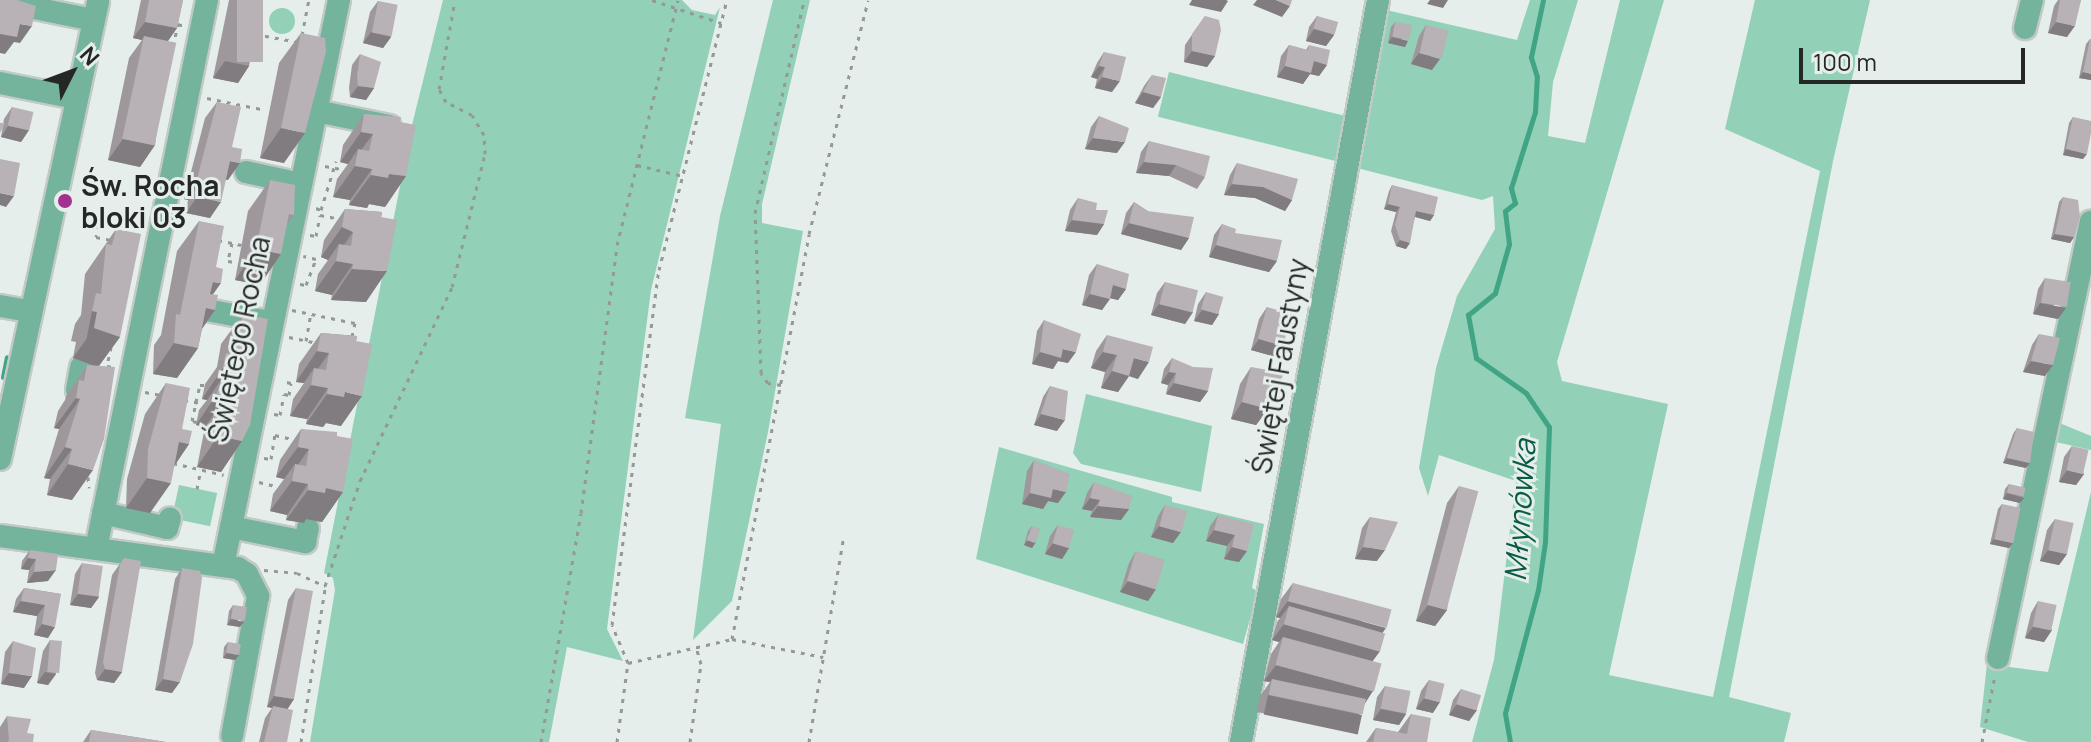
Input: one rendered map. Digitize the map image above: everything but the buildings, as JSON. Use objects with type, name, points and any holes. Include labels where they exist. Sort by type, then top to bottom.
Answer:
[{"type":"street","points":[[96,549],[126,388],[207,0]]},
{"type":"street","name":"Świętego Rocha","points":[[223,566],[339,0]]},
{"type":"street","name":"Świętej Faustyny","points":[[1241,742],[1378,0]]},
{"type":"street","points":[[2025,28],[2032,0]]},
{"type":"street","points":[[0,1],[96,10],[29,311],[7,384],[0,459]]},
{"type":"street","points":[[170,55],[195,60]]},
{"type":"street","points":[[0,83],[76,98]]},
{"type":"street","points":[[316,111],[390,126],[387,144]]},
{"type":"street","points":[[246,172],[301,184]]},
{"type":"street","points":[[1998,658],[2091,222]]},
{"type":"street","points":[[0,306],[29,311]]},
{"type":"street","points":[[212,311],[272,321]]},
{"type":"street","points":[[79,378],[126,388]]},
{"type":"street","points":[[103,513],[167,528],[170,518]]},
{"type":"street","points":[[231,527],[305,542],[308,528]]},
{"type":"street","points":[[0,536],[223,566],[247,574],[258,596],[232,736]]},
{"type":"path","points":[[252,33],[298,42],[309,0]]},
{"type":"path","points":[[360,481],[452,287],[485,154],[484,135],[472,115],[446,102],[439,89],[455,0]]},
{"type":"path","points":[[652,0],[675,11],[721,23]]},
{"type":"path","points":[[541,742],[581,513],[617,245],[678,0]]},
{"type":"path","points":[[617,742],[628,663],[612,625],[659,270],[727,0]]},
{"type":"path","points":[[782,385],[768,383],[761,373],[755,213],[804,0]]},
{"type":"path","points":[[732,639],[809,234],[868,0]]},
{"type":"path","points":[[176,16],[169,47],[173,48],[178,24],[184,26]]},
{"type":"path","points":[[202,97],[266,110]]},
{"type":"path","points":[[310,235],[316,236],[336,161]]},
{"type":"path","points":[[637,165],[683,176]]},
{"type":"path","points":[[327,166],[350,171]]},
{"type":"path","points":[[316,208],[349,221]]},
{"type":"path","points":[[98,225],[96,237],[126,243]]},
{"type":"path","points":[[232,243],[228,261],[235,262]]},
{"type":"path","points":[[308,257],[332,262]]},
{"type":"path","points":[[300,284],[306,285],[316,259]]},
{"type":"path","points":[[306,341],[311,314]]},
{"type":"path","points":[[272,321],[311,314],[355,323],[349,350]]},
{"type":"path","points":[[272,321],[306,341],[320,344]]},
{"type":"path","points":[[113,335],[107,366],[114,367]]},
{"type":"path","points":[[281,381],[307,386]]},
{"type":"path","points":[[274,414],[280,415],[291,383]]},
{"type":"path","points":[[197,422],[192,421],[200,385],[204,385]]},
{"type":"path","points":[[126,388],[169,397]]},
{"type":"path","points":[[182,399],[209,405]]},
{"type":"path","points":[[270,434],[304,441]]},
{"type":"path","points":[[264,458],[271,459],[275,435]]},
{"type":"path","points":[[197,489],[201,469]]},
{"type":"path","points":[[89,488],[83,472],[92,474]]},
{"type":"path","points":[[809,742],[844,536]]},
{"type":"path","points":[[301,742],[325,586]]},
{"type":"path","points":[[628,663],[732,639],[823,657]]},
{"type":"path","points":[[690,742],[701,664],[696,647]]},
{"type":"path","points":[[1982,742],[1998,658]]},
{"type":"green space","points":[[443,0],[682,0],[692,10],[715,15],[720,7],[651,290],[607,629],[623,661],[567,647],[549,742],[310,742],[335,590],[333,578],[324,573],[412,125]]},
{"type":"green space","points":[[773,0],[810,0],[762,204],[762,223],[803,231],[768,432],[732,601],[693,640],[721,424],[685,418],[720,216]]},
{"type":"green space","points":[[1530,0],[1578,0],[1553,82],[1548,136],[1585,143],[1620,0],[1664,0],[1557,362],[1562,381],[1668,404],[1609,675],[1713,697],[1820,171],[1725,129],[1755,0],[1870,0],[1833,161],[1729,697],[1791,713],[1784,742],[1472,742],[1494,660],[1516,481],[1439,455],[1428,496],[1419,468],[1436,368],[1457,296],[1495,229],[1493,196],[1482,200],[1357,168],[1386,10],[1517,40]]},
{"type":"green space","points":[[282,8],[291,12],[295,21],[291,30],[282,34],[273,30],[269,21],[273,12]]},
{"type":"green space","points":[[1169,72],[1349,117],[1338,162],[1158,117]]},
{"type":"green space","points":[[1086,394],[1212,426],[1201,492],[1081,464],[1073,453]]},
{"type":"green space","points":[[2057,422],[2091,436],[2091,450],[2056,442]]},
{"type":"green space","points":[[999,447],[1172,497],[1172,502],[1264,524],[1252,588],[1258,591],[1243,644],[976,559]]},
{"type":"green space","points":[[179,485],[217,493],[210,526],[172,518]]},
{"type":"green space","points":[[2091,492],[2091,742],[2028,742],[1980,727],[1987,664],[2048,672]]},
{"type":"waterway","name":"Młynówka","points":[[1510,742],[1505,713],[1538,590],[1545,542],[1549,427],[1526,393],[1476,358],[1468,315],[1495,293],[1509,244],[1505,211],[1515,203],[1511,188],[1535,112],[1537,77],[1531,57],[1543,0]]},
{"type":"waterway","points":[[3,377],[7,357]]},
{"type":"place","name":"Św. Rocha bloki 03","points":[[65,201]]}]
